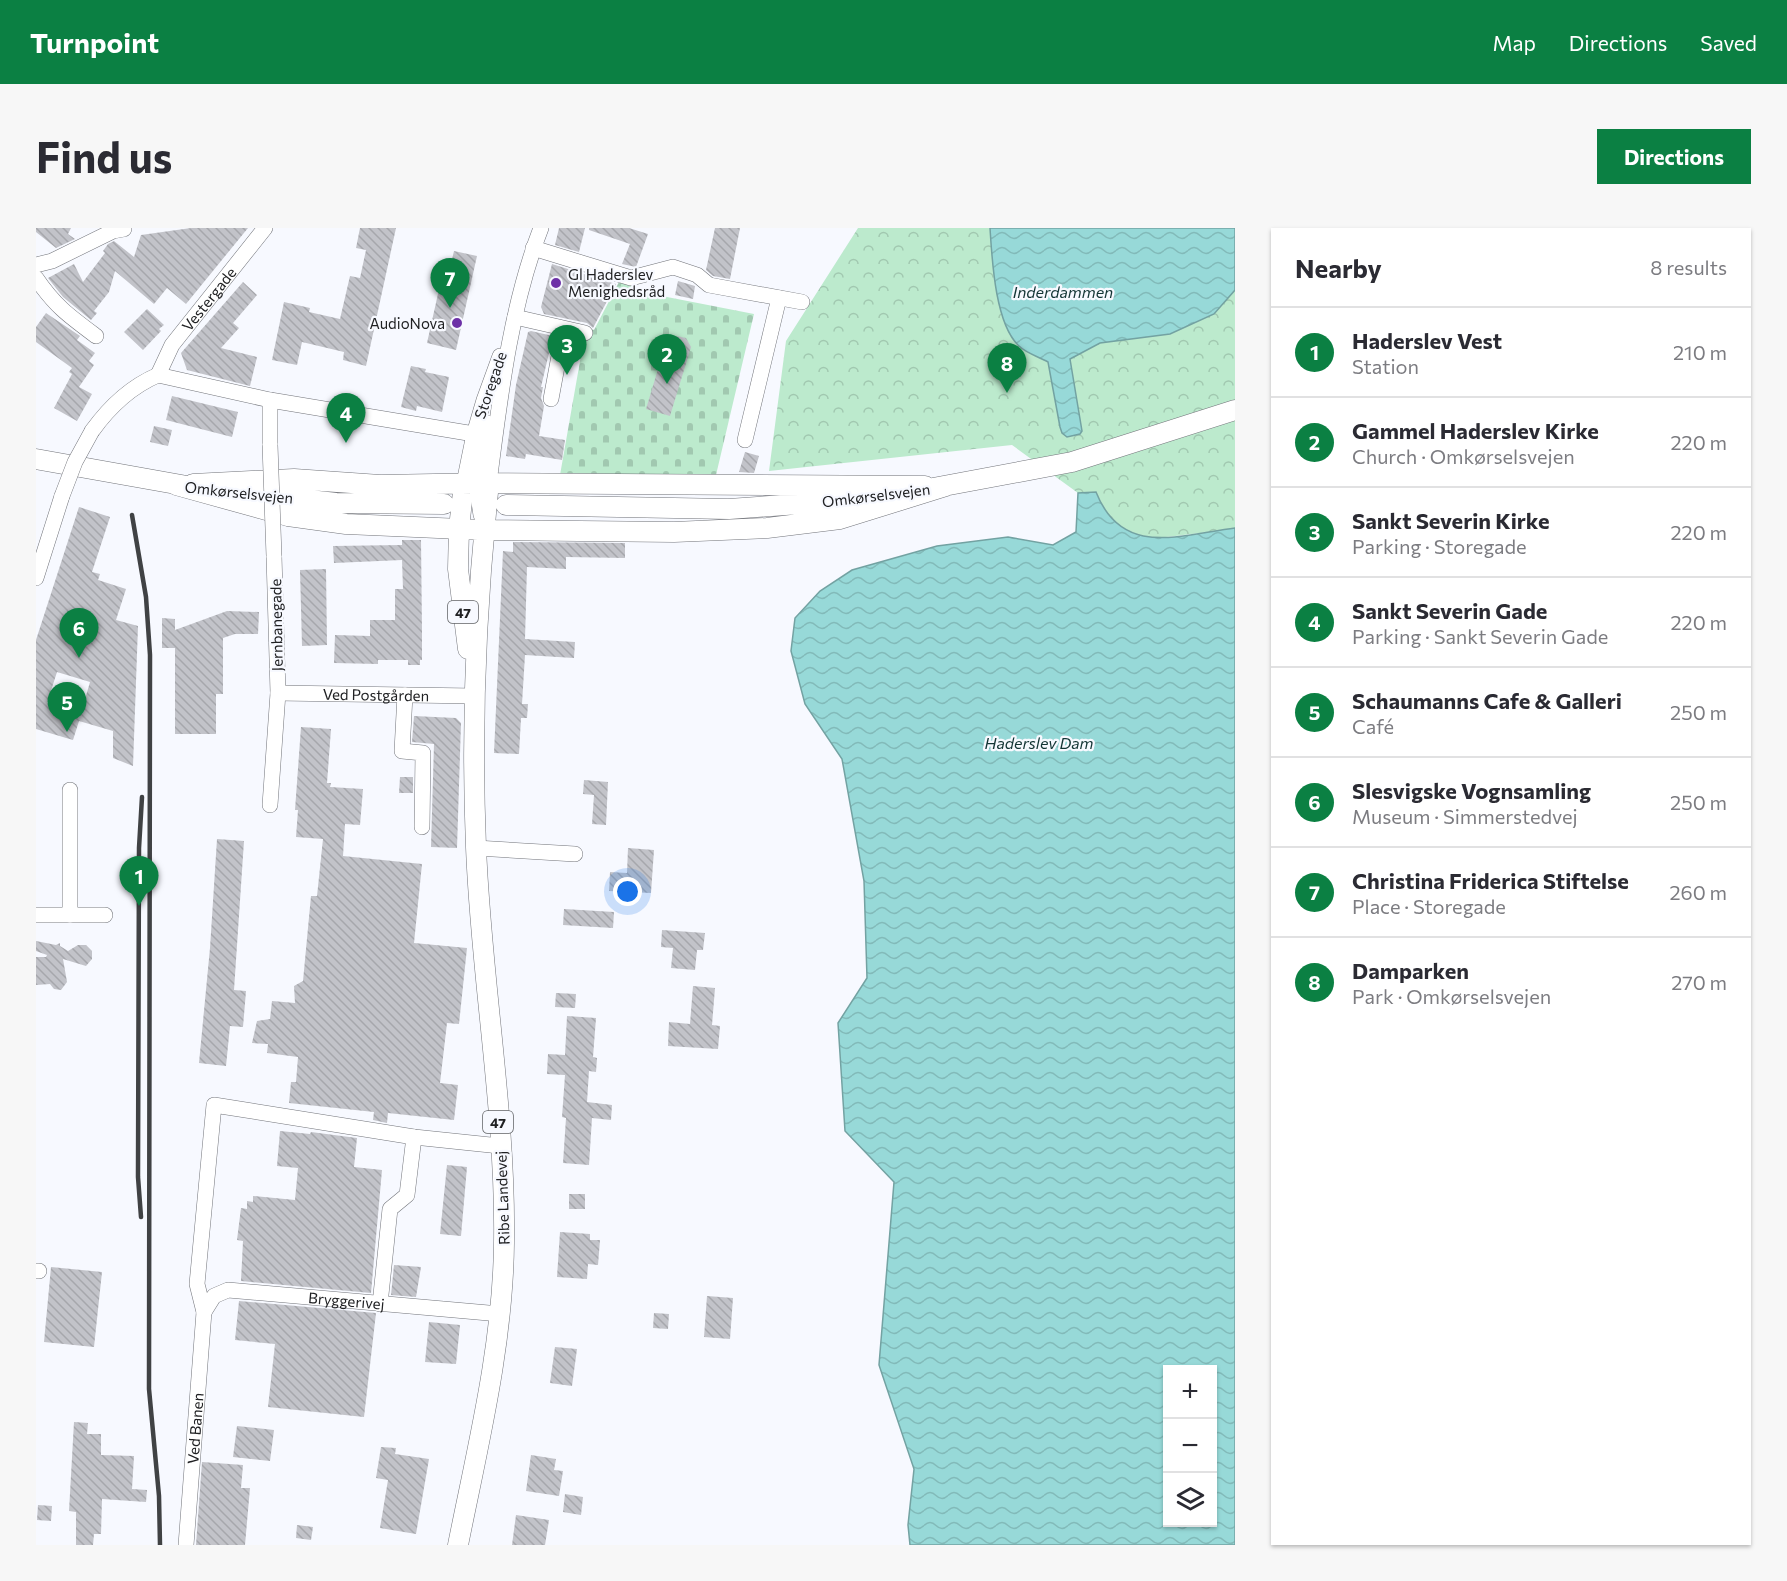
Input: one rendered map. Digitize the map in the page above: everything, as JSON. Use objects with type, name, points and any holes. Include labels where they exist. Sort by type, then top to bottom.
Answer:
[{"type":"main road","name":"Omkørselsvejen","points":[[506,505],[729,509],[799,504],[946,486],[1072,462],[1235,410]]},
{"type":"main road","name":"Omkørselsvejen","points":[[36,459],[176,485],[336,503],[444,504]]},
{"type":"main road","points":[[176,485],[294,478],[380,485],[476,483],[946,486]]},
{"type":"main road","name":"Ribe Landevej","points":[[458,1545],[491,1379],[500,1314],[504,1244],[503,1176],[476,848],[474,696],[479,608],[472,529],[476,483]]},
{"type":"main road","points":[[176,485],[288,516],[346,524],[472,529],[674,532],[767,528],[840,519],[946,486]]},
{"type":"main road","name":"Ribe Landevej","points":[[472,529],[458,570],[474,696]]},
{"type":"street","name":"Vestergade","points":[[158,375],[172,345],[266,228]]},
{"type":"street","name":"Storegade","points":[[476,483],[499,403],[522,288],[541,228]]},
{"type":"street","points":[[36,266],[52,261],[113,231],[124,229]]},
{"type":"street","points":[[533,248],[631,278],[672,267],[697,275],[709,285],[802,302]]},
{"type":"street","points":[[36,278],[51,300],[64,313],[96,336]]},
{"type":"street","name":"Storegade","points":[[476,483],[474,434],[522,288]]},
{"type":"street","points":[[745,440],[779,297]]},
{"type":"street","points":[[515,317],[585,333]]},
{"type":"street","points":[[551,399],[564,328]]},
{"type":"street","points":[[476,483],[496,367]]},
{"type":"street","points":[[36,578],[62,496],[75,462],[92,431],[117,401],[142,382],[158,375],[270,399],[474,434]]},
{"type":"street","name":"Jernbanegade","points":[[270,399],[278,693],[270,806]]},
{"type":"street","name":"Ved Postgården","points":[[278,693],[474,696]]},
{"type":"street","points":[[405,695],[402,751],[423,753],[422,827]]},
{"type":"street","points":[[70,790],[70,915]]},
{"type":"street","points":[[476,848],[575,854]]},
{"type":"street","points":[[36,915],[105,915]]},
{"type":"street","name":"Ved Banen","points":[[186,1545],[204,1312],[197,1284],[214,1105],[414,1137]]},
{"type":"street","points":[[380,1304],[390,1209],[407,1195],[414,1137],[500,1146]]},
{"type":"street","name":"Bryggerivej","points":[[204,1312],[214,1296],[228,1290],[500,1314]]},
{"type":"green space","points":[[858,228],[1235,228],[1235,528],[1167,537],[1141,536],[1130,533],[1120,528],[1111,519],[1096,493],[1078,493],[1012,445],[769,471],[786,341]]},
{"type":"green space","points":[[619,282],[667,297],[754,314],[716,475],[560,475],[586,327],[594,330]]},
{"type":"water","name":"Inderdammen","points":[[990,228],[1235,228],[1235,290],[1214,314],[1170,334],[1100,343],[1070,359],[1082,431],[1080,434],[1067,437],[1062,433],[1060,427],[1048,362],[1019,346],[1005,323],[996,290]]},
{"type":"water","name":"Haderslev Dam","points":[[1096,492],[1107,513],[1121,526],[1137,534],[1174,537],[1235,528],[1235,1545],[910,1545],[908,1525],[914,1469],[879,1365],[894,1182],[845,1131],[838,1023],[867,978],[864,881],[842,759],[805,704],[791,651],[795,618],[820,591],[852,570],[937,546],[1008,537],[1053,545],[1076,532],[1078,493]]},
{"type":"building","points":[[36,228],[71,228],[68,234],[75,239],[56,248],[36,232]]},
{"type":"building","points":[[191,228],[248,228],[186,304],[167,288],[154,304],[115,271],[109,292],[94,311],[97,313],[91,320],[63,297],[48,278],[74,264],[83,282],[105,253],[103,251],[108,244],[114,241],[134,257],[141,235]]},
{"type":"building","points":[[360,228],[396,228],[366,366],[343,360],[344,352],[302,342],[297,365],[272,360],[284,302],[310,308],[309,312],[340,319],[350,276],[360,278],[366,250],[356,248]]},
{"type":"building","points":[[559,228],[585,228],[579,252],[555,245]]},
{"type":"building","points":[[589,228],[629,228],[648,234],[636,267],[622,264],[630,244],[589,230]]},
{"type":"building","points":[[715,228],[740,228],[730,279],[713,276],[706,270]]},
{"type":"building","points":[[454,251],[477,256],[456,350],[427,343],[444,267],[450,268]]},
{"type":"building","points":[[552,264],[616,284],[593,328],[587,323],[544,314],[541,307]]},
{"type":"building","points":[[678,281],[695,286],[693,299],[675,295]]},
{"type":"building","points":[[243,282],[257,295],[233,323],[239,328],[221,348],[257,357],[250,386],[187,370],[181,353]]},
{"type":"building","points":[[147,309],[164,325],[143,350],[124,332]]},
{"type":"building","points":[[46,313],[80,336],[77,340],[95,353],[89,361],[94,365],[79,387],[92,394],[77,421],[54,408],[72,374],[69,372],[72,368],[36,342],[36,327]]},
{"type":"building","points":[[528,332],[553,336],[541,387],[543,387],[541,398],[544,406],[539,436],[565,440],[562,460],[526,454],[525,459],[506,456],[516,385]]},
{"type":"building","points":[[677,336],[686,338],[691,347],[670,416],[646,409],[661,359],[654,357],[660,338],[668,340]]},
{"type":"building","points":[[411,366],[426,369],[425,372],[449,377],[442,412],[417,406],[416,411],[401,407]]},
{"type":"building","points":[[172,396],[238,412],[232,437],[166,420]]},
{"type":"building","points":[[154,426],[172,430],[168,446],[150,442]]},
{"type":"building","points":[[745,452],[759,456],[754,473],[739,472]]},
{"type":"building","points":[[79,507],[110,517],[92,572],[100,574],[98,580],[126,589],[116,620],[138,626],[133,766],[113,758],[113,731],[79,721],[73,740],[36,729],[36,640]],"holes":[[[57,672],[90,682],[81,713],[47,703]]]},
{"type":"building","points":[[402,540],[421,540],[422,660],[420,660],[420,665],[408,665],[408,660],[378,660],[378,664],[334,663],[335,635],[370,636],[370,620],[395,620],[395,589],[403,589],[402,560],[334,563],[333,546],[402,545]]},
{"type":"building","points":[[513,542],[625,543],[625,558],[566,557],[566,569],[527,567],[525,639],[575,642],[574,658],[525,655],[522,704],[528,704],[527,718],[521,718],[519,754],[494,753],[503,551],[513,552]]},
{"type":"building","points":[[326,569],[327,645],[302,646],[300,570]]},
{"type":"building","points":[[227,611],[259,612],[258,634],[235,634],[223,638],[223,694],[216,694],[216,734],[175,734],[175,648],[162,648],[162,618],[175,619],[175,630]]},
{"type":"building","points":[[414,716],[456,718],[461,723],[457,848],[431,847],[434,744],[412,742]]},
{"type":"building","points":[[301,727],[331,729],[327,783],[331,783],[330,787],[363,789],[360,825],[345,824],[343,856],[422,864],[414,943],[467,948],[459,1024],[447,1023],[440,1083],[458,1085],[454,1120],[388,1113],[387,1123],[373,1120],[374,1112],[289,1103],[291,1082],[296,1082],[298,1057],[267,1053],[268,1044],[252,1043],[257,1021],[270,1019],[272,1001],[295,1003],[294,986],[303,981],[311,896],[317,896],[323,839],[296,837],[298,810],[295,810]]},
{"type":"building","points":[[400,777],[413,777],[413,793],[399,793]]},
{"type":"building","points":[[584,780],[608,782],[606,825],[592,824],[594,795],[583,794]]},
{"type":"building","points":[[217,839],[244,841],[234,990],[246,991],[243,1027],[230,1026],[226,1066],[199,1063]]},
{"type":"building","points":[[628,848],[654,850],[651,893],[609,891],[610,872],[627,873]]},
{"type":"building","points":[[564,909],[614,912],[613,928],[563,925]]},
{"type":"building","points":[[662,930],[705,933],[703,950],[697,950],[695,970],[671,968],[673,948],[661,947]]},
{"type":"building","points":[[36,941],[56,945],[60,943],[60,946],[68,951],[78,945],[86,945],[92,951],[92,959],[86,966],[63,959],[67,982],[61,990],[54,989],[50,984],[36,985],[36,957],[47,955],[36,951]]},
{"type":"building","points":[[693,986],[715,988],[712,1025],[720,1026],[718,1049],[668,1046],[669,1022],[690,1024]]},
{"type":"building","points":[[556,993],[576,994],[575,1008],[555,1007]]},
{"type":"building","points":[[567,1016],[596,1018],[593,1057],[597,1058],[596,1072],[589,1071],[587,1102],[612,1105],[611,1120],[592,1118],[589,1165],[563,1163],[566,1118],[562,1117],[565,1075],[547,1074],[548,1054],[565,1055]]},
{"type":"building","points":[[280,1131],[310,1134],[311,1132],[357,1138],[354,1167],[382,1170],[371,1293],[241,1281],[243,1241],[237,1240],[241,1208],[247,1209],[247,1201],[253,1202],[253,1196],[295,1200],[298,1168],[277,1166]]},
{"type":"building","points":[[447,1165],[467,1167],[461,1236],[440,1234]]},
{"type":"building","points":[[569,1194],[585,1194],[585,1209],[569,1209]]},
{"type":"building","points":[[560,1232],[590,1234],[590,1240],[600,1240],[598,1265],[588,1264],[587,1279],[557,1277]]},
{"type":"building","points":[[394,1265],[421,1267],[416,1297],[391,1295]]},
{"type":"building","points":[[51,1267],[102,1272],[94,1347],[44,1342]]},
{"type":"building","points":[[707,1296],[733,1298],[730,1339],[704,1337]]},
{"type":"building","points":[[239,1301],[376,1313],[364,1417],[268,1407],[275,1344],[235,1340]]},
{"type":"building","points":[[654,1313],[669,1314],[668,1329],[653,1328]]},
{"type":"building","points":[[429,1322],[460,1325],[456,1364],[425,1362]]},
{"type":"building","points":[[555,1347],[577,1349],[572,1386],[550,1383]]},
{"type":"building","points":[[74,1422],[88,1423],[87,1434],[101,1434],[101,1455],[134,1456],[132,1489],[147,1490],[146,1502],[102,1499],[101,1534],[94,1534],[93,1545],[76,1545],[76,1512],[69,1511]]},
{"type":"building","points":[[237,1426],[274,1430],[270,1461],[233,1457]]},
{"type":"building","points":[[381,1447],[396,1448],[395,1454],[429,1459],[416,1534],[380,1528],[388,1480],[376,1478]]},
{"type":"building","points":[[531,1455],[556,1459],[554,1470],[563,1471],[559,1496],[526,1491]]},
{"type":"building","points":[[202,1462],[243,1465],[241,1488],[250,1488],[245,1545],[196,1545]]},
{"type":"building","points":[[565,1494],[583,1497],[581,1515],[563,1512]]},
{"type":"building","points":[[38,1505],[52,1506],[51,1521],[37,1520]]},
{"type":"building","points":[[516,1515],[549,1520],[545,1545],[512,1545]]},
{"type":"building","points":[[297,1525],[313,1527],[311,1540],[296,1538]]},
{"type":"railway","points":[[132,515],[146,597],[150,655],[149,1389],[159,1496],[160,1545]]},
{"type":"railway","points":[[141,1217],[138,1177],[139,848],[142,797]]},
{"type":"place","name":"Gl Haderslev Menighedsråd","points":[[556,283]]},
{"type":"place","name":"Christina Friderica Stiftelse","points":[[450,308]]},
{"type":"place","name":"AudioNova","points":[[457,323]]},
{"type":"place","name":"Sankt Severin Kirke","points":[[567,375]]},
{"type":"place","name":"Gammel Haderslev Kirke","points":[[667,384]]},
{"type":"place","name":"Damparken","points":[[1007,393]]},
{"type":"place","name":"Sankt Severin Gade","points":[[346,443]]},
{"type":"place","name":"Slesvigske Vognsamling","points":[[79,658]]},
{"type":"place","name":"Schaumanns Cafe & Galleri","points":[[67,732]]},
{"type":"place","name":"Haderslev Vest","points":[[139,906]]}]
